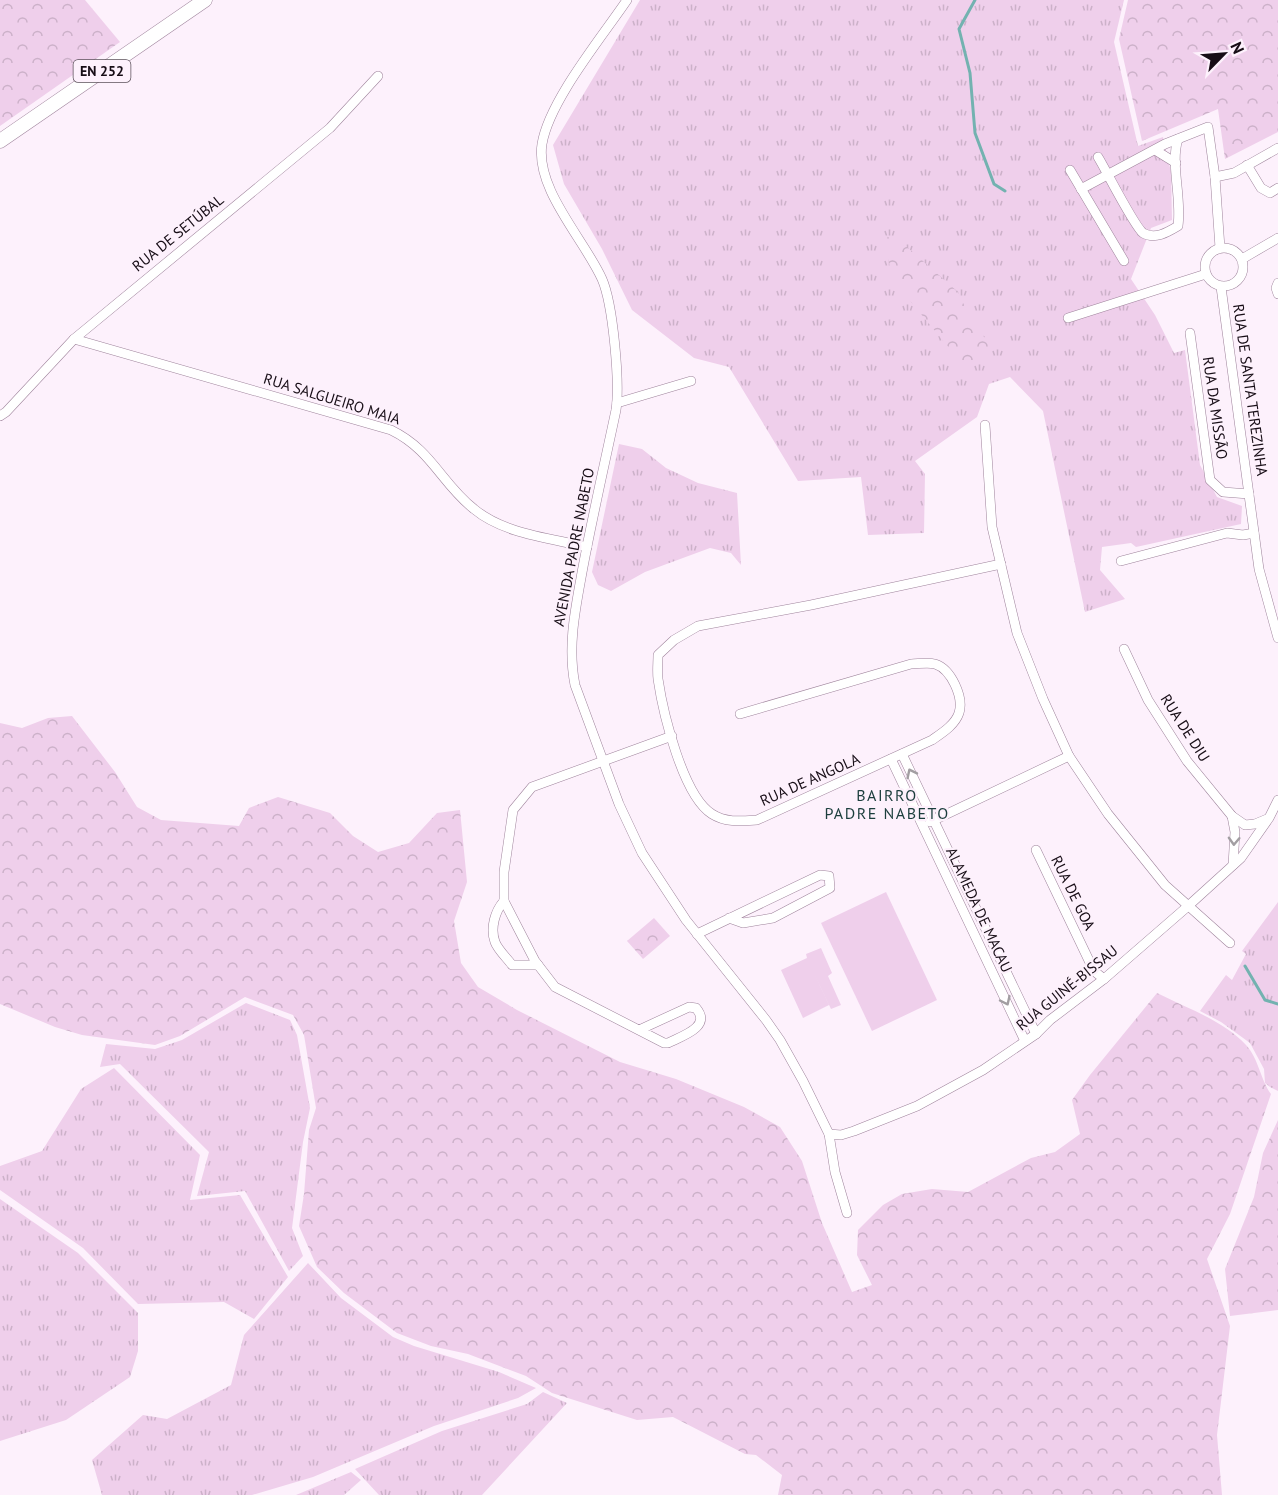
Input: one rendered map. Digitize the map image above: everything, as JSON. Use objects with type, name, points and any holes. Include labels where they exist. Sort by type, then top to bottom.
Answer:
[{"type":"main road","name":"EN 252","points":[[0,141],[205,0]]},
{"type":"street","name":"AVENIDA PADRE NABETO","points":[[627,0],[561,99],[545,135],[542,153],[543,171],[549,188],[584,245],[605,287],[610,312],[617,403],[587,547],[572,639],[572,669],[575,685],[619,804],[642,853],[669,897],[780,1040],[829,1134],[835,1172],[847,1213]]},
{"type":"street","name":"RUA DE SETÚBAL","points":[[0,416],[74,339],[330,128],[378,76]]},
{"type":"street","points":[[1081,189],[1155,150],[1208,127],[1215,177],[1220,248]]},
{"type":"street","points":[[1098,157],[1134,220],[1143,232],[1155,236],[1168,233],[1178,226],[1180,209],[1175,147],[1178,139]]},
{"type":"street","points":[[1215,177],[1234,173],[1278,148]]},
{"type":"street","points":[[1155,150],[1176,164]]},
{"type":"street","points":[[1248,165],[1261,188],[1270,193],[1278,188]]},
{"type":"street","points":[[1070,170],[1124,261]]},
{"type":"street","points":[[1242,259],[1278,238]]},
{"type":"street","points":[[1220,248],[1234,251],[1242,259],[1243,271],[1235,284],[1221,287],[1214,284],[1206,274],[1205,264],[1208,257],[1220,248]]},
{"type":"street","points":[[1068,318],[1206,274]]},
{"type":"street","points":[[1278,283],[1276,288],[1278,294]]},
{"type":"street","name":"RUA DE SANTA TEREZINHA","points":[[1221,287],[1259,569],[1278,638]]},
{"type":"street","name":"RUA DA MISSÃO","points":[[1190,333],[1210,480],[1222,492],[1249,494]]},
{"type":"street","name":"RUA SALGUEIRO MAIA","points":[[74,339],[391,430],[423,451],[467,504],[484,517],[510,528],[587,547]]},
{"type":"street","points":[[617,403],[691,381]]},
{"type":"street","points":[[985,425],[992,527],[1017,633],[1069,756],[1108,814],[1165,885],[1230,943]]},
{"type":"street","points":[[1121,561],[1227,533],[1254,534]]},
{"type":"street","name":"RUA DE ANGOLA","points":[[740,714],[911,664],[934,664],[945,671],[953,683],[959,697],[959,713],[949,728],[932,740],[757,820],[732,822],[712,815],[696,799],[682,769],[657,676],[658,656],[674,640],[698,626],[811,605],[1001,564]]},
{"type":"street","name":"RUA DE DIU","points":[[1124,649],[1148,700],[1187,761],[1232,816]]},
{"type":"street","points":[[639,1030],[689,1007],[696,1008],[700,1015],[701,1023],[697,1028],[668,1043],[662,1043],[555,987],[538,964],[504,901],[504,872],[513,810],[532,787],[672,736]]},
{"type":"street","name":"ALAMEDA DE MACAU","points":[[902,754],[1036,1034]]},
{"type":"street","points":[[922,825],[1069,756]]},
{"type":"street","name":"ALAMEDA DE MACAU","points":[[891,759],[1025,1041]]},
{"type":"street","name":"RUA GUINÉ-BISSAU","points":[[829,1134],[841,1135],[854,1131],[916,1106],[983,1070],[1036,1034],[1050,1020],[1104,979],[1233,866],[1269,818],[1278,800]]},
{"type":"street","points":[[1232,816],[1245,825],[1255,824],[1269,818]]},
{"type":"street","points":[[1232,816],[1235,832],[1233,866]]},
{"type":"street","name":"RUA DE GOA","points":[[1036,850],[1094,971],[1104,979]]},
{"type":"street","points":[[697,934],[729,918],[819,875],[829,876],[830,888],[773,918],[743,923],[729,918]]},
{"type":"street","points":[[504,901],[498,908],[494,923],[495,942],[512,965],[538,964]]},
{"type":"green space","points":[[0,0],[85,0],[120,42],[0,126]]},
{"type":"green space","points":[[640,0],[1124,0],[1114,42],[1138,146],[1163,137],[1171,172],[1172,220],[1151,228],[1131,279],[1155,315],[1174,353],[1185,350],[1200,465],[1217,497],[1242,506],[1241,524],[1136,547],[1131,543],[1102,547],[1100,570],[1125,599],[1085,612],[1043,411],[1010,377],[989,384],[977,417],[915,461],[925,474],[924,533],[868,535],[861,477],[798,481],[729,367],[694,358],[632,310],[602,249],[564,184],[553,145]]},
{"type":"green space","points":[[1128,0],[1278,0],[1278,132],[1225,159],[1218,109],[1142,141],[1119,39]]},
{"type":"green space","points":[[884,235],[907,247],[958,292],[972,322],[993,348],[964,366],[892,279]]},
{"type":"green space","points":[[619,444],[642,449],[666,468],[698,483],[737,493],[741,565],[731,553],[710,548],[645,572],[611,591],[598,585],[592,572]]},
{"type":"green space","points":[[72,716],[115,772],[137,807],[161,820],[239,826],[249,808],[278,797],[330,813],[353,836],[378,852],[409,843],[437,813],[460,810],[467,882],[454,921],[461,963],[478,987],[517,1010],[620,1062],[676,1079],[744,1107],[780,1127],[802,1161],[822,1223],[852,1292],[872,1285],[857,1255],[858,1230],[883,1205],[902,1194],[932,1189],[968,1192],[1031,1158],[1055,1152],[1080,1134],[1072,1100],[1157,993],[1226,1028],[1246,1045],[1271,1094],[1230,1214],[1207,1259],[1230,1326],[1217,1435],[1222,1495],[778,1495],[782,1475],[756,1455],[745,1454],[673,1417],[637,1420],[552,1393],[526,1376],[468,1354],[431,1346],[397,1333],[344,1293],[317,1267],[299,1226],[309,1130],[316,1108],[304,1035],[293,1015],[245,997],[180,1036],[155,1045],[82,1035],[55,1027],[0,1004],[0,723],[22,728],[48,718]]},
{"type":"green space","points":[[886,892],[937,1000],[872,1031],[821,923]]},
{"type":"green space","points":[[1278,902],[1278,1091],[1265,1083],[1264,1069],[1250,1043],[1221,1022],[1200,1011],[1226,975],[1232,980],[1246,954],[1242,951]]},
{"type":"green space","points":[[654,918],[670,936],[643,959],[627,941]]},
{"type":"green space","points":[[821,948],[832,973],[828,976],[841,1005],[831,1009],[810,965],[829,1005],[803,1018],[781,970],[807,958],[806,954]]},
{"type":"green space","points":[[246,1003],[290,1020],[297,1035],[310,1108],[303,1142],[292,1228],[303,1256],[289,1271],[245,1191],[197,1196],[209,1152],[120,1064],[100,1067],[106,1044],[155,1049],[182,1040]]},
{"type":"green space","points":[[114,1068],[200,1155],[190,1200],[240,1195],[288,1277],[254,1319],[224,1302],[138,1304],[83,1248],[0,1190],[0,1166],[42,1151],[81,1089]]},
{"type":"green space","points":[[1278,1120],[1278,1310],[1230,1316],[1225,1269],[1254,1197],[1263,1153]]},
{"type":"green space","points":[[0,1199],[78,1253],[138,1313],[138,1351],[130,1377],[66,1420],[0,1441]]},
{"type":"green space","points":[[308,1263],[341,1298],[393,1337],[414,1346],[499,1372],[536,1388],[518,1398],[434,1426],[313,1477],[252,1495],[102,1495],[92,1460],[143,1415],[167,1419],[231,1385],[244,1335]]},
{"type":"green space","points":[[543,1392],[567,1403],[482,1495],[379,1495],[355,1469],[442,1431],[527,1404]]},
{"type":"green space","points":[[351,1472],[361,1480],[344,1495],[296,1495]]},
{"type":"waterway","points":[[975,0],[959,29],[970,73],[975,133],[994,184],[1005,191]]},
{"type":"waterway","points":[[1245,966],[1265,1000],[1278,1004]]},
{"type":"district","name":"BAIRRO PADRE NABETO","points":[[887,804]]}]
